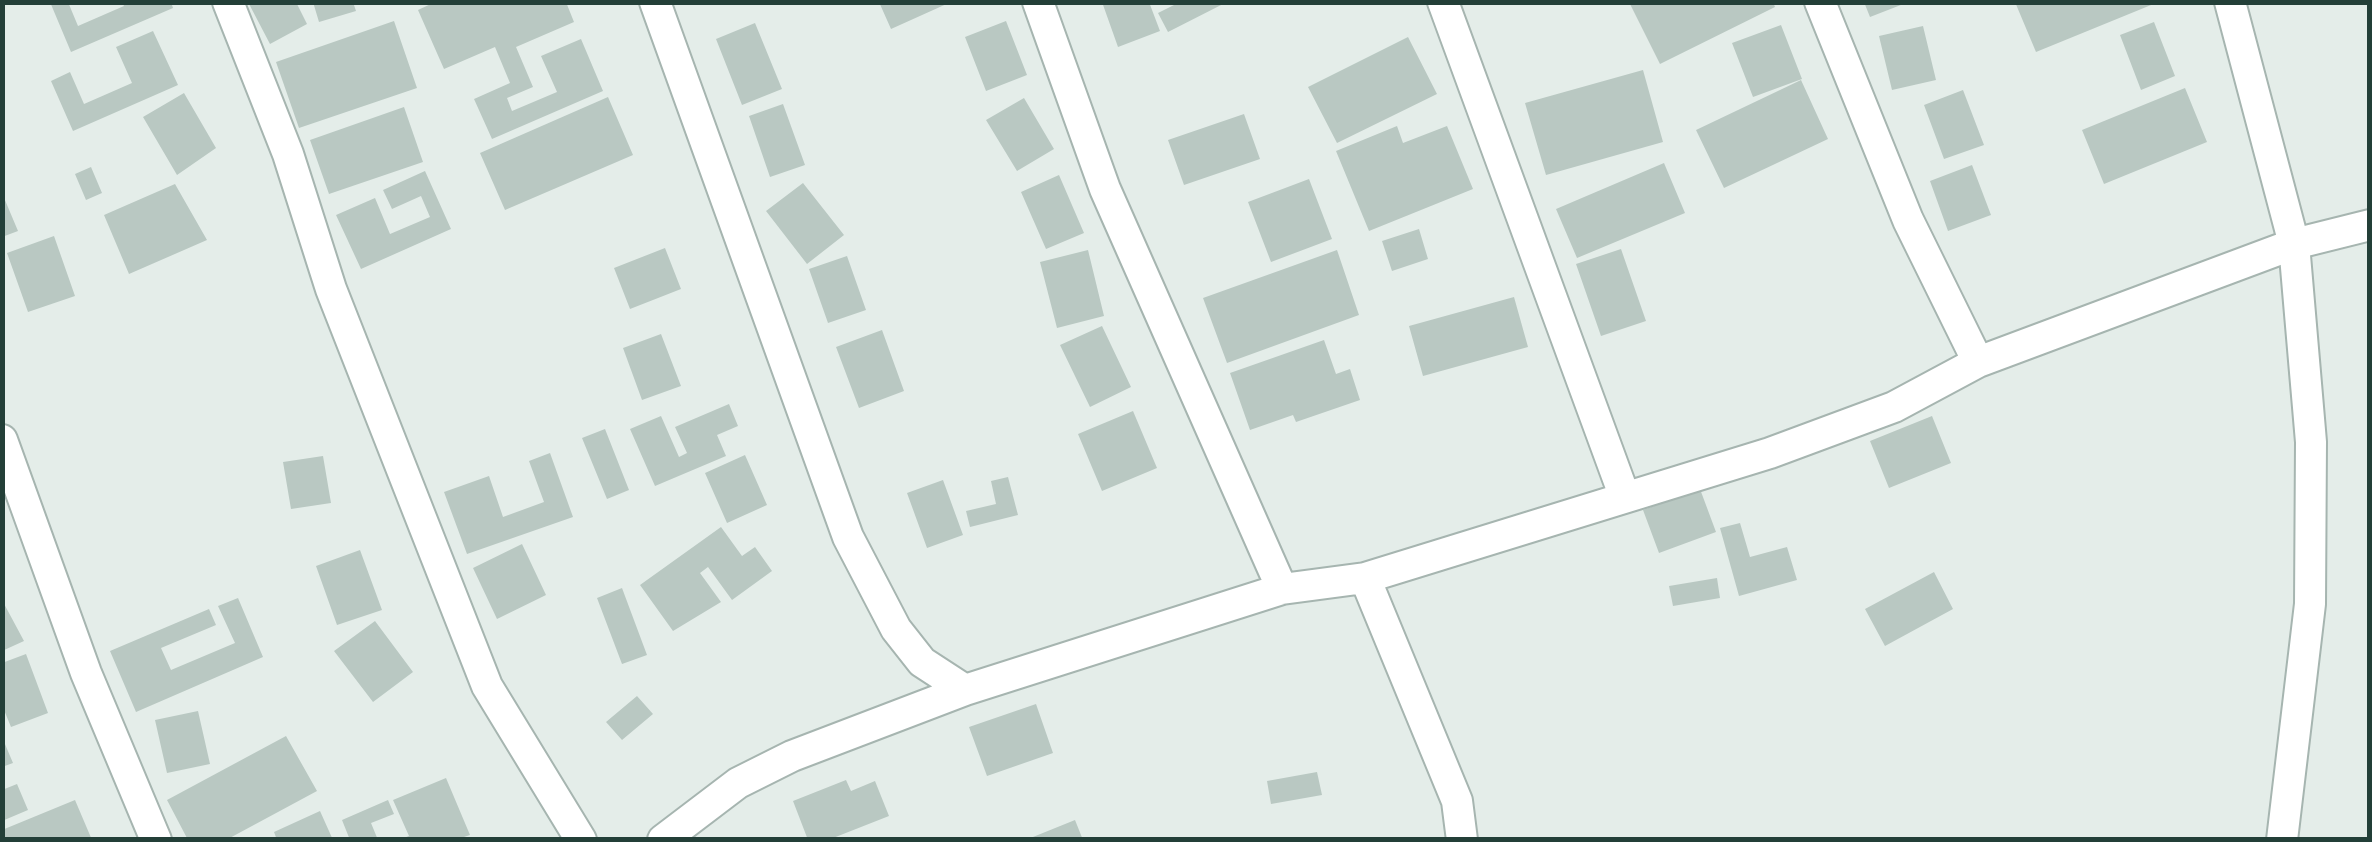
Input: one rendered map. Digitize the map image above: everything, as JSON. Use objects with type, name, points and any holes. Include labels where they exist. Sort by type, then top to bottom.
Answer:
[{"type":"street","points":[[228,2],[288,154],[330,290],[487,686],[581,840]]},
{"type":"street","points":[[655,2],[848,537],[896,629],[922,662],[965,690]]},
{"type":"street","points":[[1038,2],[1104,189],[1282,589]]},
{"type":"street","points":[[1442,2],[1624,495]]},
{"type":"street","points":[[1820,2],[1908,220],[1978,362]]},
{"type":"street","points":[[2230,2],[2294,244],[2311,442],[2310,604],[2282,840]]},
{"type":"street","points":[[664,840],[738,783],[792,756],[965,690],[1282,589],[1364,578],[1770,453],[1894,406],[1978,362],[2294,244],[2370,224]]},
{"type":"street","points":[[2,440],[86,673],[156,840]]},
{"type":"street","points":[[1364,578],[1457,801],[1462,840]]},
{"type":"building","points":[[50,2],[68,2],[78,26],[124,6],[122,2],[171,2],[173,8],[71,52]]},
{"type":"building","points":[[248,2],[296,2],[307,24],[270,44]]},
{"type":"building","points":[[313,2],[353,2],[356,11],[319,22]]},
{"type":"building","points":[[435,2],[566,2],[574,22],[516,47],[533,87],[507,98],[512,111],[557,92],[541,56],[581,39],[603,91],[492,139],[474,99],[510,83],[495,47],[444,69],[418,10]]},
{"type":"building","points":[[879,2],[951,2],[891,29]]},
{"type":"building","points":[[1102,2],[1149,2],[1160,31],[1118,47]]},
{"type":"building","points":[[1180,2],[1227,2],[1168,32],[1158,13]]},
{"type":"building","points":[[1629,2],[1773,2],[1775,7],[1660,64]]},
{"type":"building","points":[[1864,2],[1906,2],[1906,3],[1870,17]]},
{"type":"building","points":[[2015,2],[2156,2],[2156,3],[2036,52]]},
{"type":"building","points":[[394,21],[417,88],[299,128],[276,62]]},
{"type":"building","points":[[1006,21],[1027,75],[986,91],[965,37]]},
{"type":"building","points":[[2154,22],[2175,76],[2141,90],[2120,35]]},
{"type":"building","points":[[755,23],[782,89],[742,105],[716,39]]},
{"type":"building","points":[[1781,25],[1802,79],[1753,97],[1732,43]]},
{"type":"building","points":[[1923,26],[1936,80],[1892,90],[1879,36]]},
{"type":"building","points":[[153,31],[178,85],[73,131],[51,81],[70,72],[84,104],[132,83],[116,47]]},
{"type":"building","points":[[1408,37],[1437,94],[1337,143],[1308,87]]},
{"type":"building","points":[[1643,70],[1663,142],[1546,175],[1525,103]]},
{"type":"building","points":[[1801,80],[1828,139],[1724,188],[1696,130]]},
{"type":"building","points":[[2185,88],[2207,142],[2104,184],[2082,130]]},
{"type":"building","points":[[1963,90],[1984,145],[1944,159],[1924,105]]},
{"type":"building","points":[[184,93],[216,148],[177,175],[143,117]]},
{"type":"building","points":[[608,97],[633,155],[505,210],[480,153]]},
{"type":"building","points":[[1024,98],[1054,149],[1017,171],[986,120]]},
{"type":"building","points":[[783,104],[805,165],[770,177],[749,116]]},
{"type":"building","points":[[404,107],[423,162],[329,194],[310,140]]},
{"type":"building","points":[[1244,114],[1260,159],[1184,185],[1168,140]]},
{"type":"building","points":[[1397,126],[1403,143],[1447,126],[1473,189],[1369,231],[1336,151]]},
{"type":"building","points":[[1664,163],[1685,213],[1577,258],[1556,209]]},
{"type":"building","points":[[1972,165],[1991,215],[1948,231],[1930,181]]},
{"type":"building","points":[[91,167],[102,193],[86,200],[75,174]]},
{"type":"building","points":[[425,171],[451,229],[361,269],[336,215],[375,198],[390,234],[430,217],[421,196],[392,209],[383,190]]},
{"type":"building","points":[[1059,175],[1084,233],[1046,249],[1021,192]]},
{"type":"building","points":[[1309,179],[1332,239],[1271,262],[1248,202]]},
{"type":"building","points":[[803,183],[844,235],[807,264],[766,211]]},
{"type":"building","points":[[175,184],[207,240],[129,274],[104,215]]},
{"type":"building","points":[[2,193],[18,231],[2,237]]},
{"type":"building","points":[[1419,229],[1428,259],[1392,271],[1382,241]]},
{"type":"building","points":[[54,236],[75,296],[28,312],[7,253]]},
{"type":"building","points":[[665,248],[681,289],[630,309],[614,268]]},
{"type":"building","points":[[1621,249],[1646,321],[1601,336],[1576,264]]},
{"type":"building","points":[[1088,250],[1104,316],[1057,328],[1040,262]]},
{"type":"building","points":[[1337,250],[1359,315],[1227,363],[1203,298]]},
{"type":"building","points":[[847,256],[866,310],[828,323],[809,269]]},
{"type":"building","points":[[1514,297],[1528,347],[1423,376],[1409,326]]},
{"type":"building","points":[[1102,326],[1131,387],[1090,407],[1060,345]]},
{"type":"building","points":[[882,330],[904,391],[859,408],[836,347]]},
{"type":"building","points":[[661,334],[681,386],[642,400],[623,348]]},
{"type":"building","points":[[1324,340],[1336,374],[1350,369],[1360,400],[1296,422],[1293,415],[1250,430],[1230,373]]},
{"type":"building","points":[[729,404],[738,426],[717,435],[726,456],[655,486],[630,429],[661,416],[679,457],[687,453],[675,427]]},
{"type":"building","points":[[1133,411],[1157,468],[1102,491],[1078,434]]},
{"type":"building","points":[[1932,416],[1951,463],[1889,488],[1870,441]]},
{"type":"building","points":[[605,429],[629,490],[607,499],[582,438]]},
{"type":"building","points":[[550,453],[573,517],[467,554],[444,492],[489,476],[503,517],[544,502],[529,461]]},
{"type":"building","points":[[745,455],[767,505],[727,523],[705,473]]},
{"type":"building","points":[[323,456],[331,503],[291,509],[283,462]]},
{"type":"building","points":[[1008,477],[1018,515],[970,527],[966,511],[996,504],[991,481]]},
{"type":"building","points":[[943,480],[963,535],[927,548],[907,493]]},
{"type":"building","points":[[1700,489],[1716,532],[1659,553],[1643,510]]},
{"type":"building","points":[[1740,523],[1750,557],[1787,547],[1797,580],[1739,596],[1720,528]]},
{"type":"building","points":[[721,527],[742,556],[755,547],[772,571],[732,600],[708,567],[700,573],[721,602],[673,631],[640,585]]},
{"type":"building","points":[[522,544],[546,595],[497,619],[473,568]]},
{"type":"building","points":[[360,550],[382,610],[337,625],[316,566]]},
{"type":"building","points":[[1934,572],[1953,609],[1885,646],[1865,609]]},
{"type":"building","points":[[1717,578],[1720,598],[1673,606],[1669,586]]},
{"type":"building","points":[[622,588],[647,655],[622,664],[597,598]]},
{"type":"building","points":[[238,598],[263,657],[136,712],[110,651],[209,609],[216,625],[161,648],[171,670],[235,643],[218,606]]},
{"type":"building","points":[[2,600],[24,641],[2,651]]},
{"type":"building","points":[[375,621],[413,672],[373,702],[334,651]]},
{"type":"building","points":[[26,654],[48,713],[11,727],[2,705],[2,663]]},
{"type":"building","points":[[637,696],[653,714],[622,740],[606,722]]},
{"type":"building","points":[[1036,704],[1053,753],[987,776],[969,727]]},
{"type":"building","points":[[198,711],[210,764],[167,773],[155,720]]},
{"type":"building","points":[[286,736],[317,791],[226,840],[188,840],[167,800]]},
{"type":"building","points":[[2,737],[13,763],[2,767]]},
{"type":"building","points":[[1317,772],[1322,795],[1271,804],[1267,781]]},
{"type":"building","points":[[446,778],[470,835],[458,839],[401,839],[409,836],[393,800]]},
{"type":"building","points":[[846,780],[851,791],[875,781],[889,816],[828,840],[808,840],[793,801]]},
{"type":"building","points":[[17,784],[28,810],[2,821],[2,790]]},
{"type":"building","points":[[75,800],[92,840],[2,840],[2,830]]},
{"type":"building","points":[[388,800],[394,814],[371,823],[378,840],[350,840],[342,820]]},
{"type":"building","points":[[320,811],[333,840],[277,840],[274,832]]},
{"type":"building","points":[[1075,820],[1083,840],[1028,840],[1028,839]]}]
